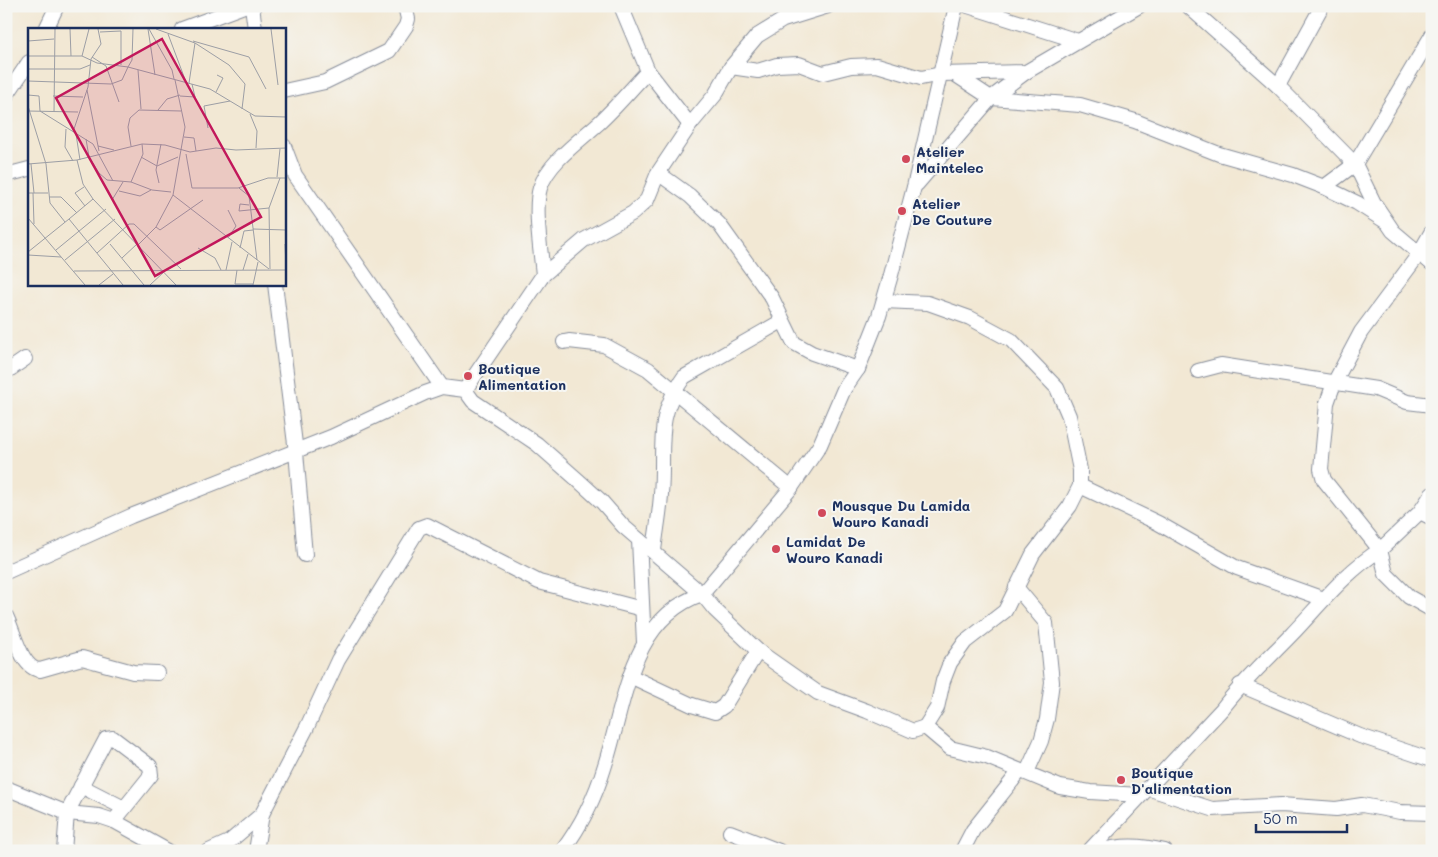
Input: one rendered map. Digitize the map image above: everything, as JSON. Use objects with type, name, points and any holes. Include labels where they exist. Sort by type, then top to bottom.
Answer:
[{"type":"street","points":[[46,28],[57,6]]},
{"type":"street","points":[[185,28],[244,6]]},
{"type":"street","points":[[252,6],[255,28]]},
{"type":"street","points":[[285,92],[325,82],[389,51],[406,26],[408,19],[404,6]]},
{"type":"street","points":[[621,6],[648,71],[690,125]]},
{"type":"street","points":[[465,390],[543,275],[584,240],[634,213],[646,200],[658,173],[690,125],[714,95],[731,67],[757,36],[783,20],[828,6]]},
{"type":"street","points":[[562,851],[598,787],[630,676],[644,643],[669,612],[685,600],[702,594],[791,488],[820,445],[844,388],[858,369],[884,301],[914,187],[956,6]]},
{"type":"street","points":[[968,6],[1078,41]]},
{"type":"street","points":[[914,187],[991,98],[1026,72],[1139,6]]},
{"type":"street","points":[[1188,6],[1278,86],[1355,164],[1385,221],[1418,254],[1432,264]]},
{"type":"street","points":[[1278,86],[1322,6]]},
{"type":"street","points":[[1324,187],[1355,164],[1432,35]]},
{"type":"street","points":[[731,67],[758,72],[777,65],[800,64],[823,73],[851,66],[877,65],[921,78],[940,74],[1026,72]]},
{"type":"street","points":[[6,77],[27,70]]},
{"type":"street","points":[[6,96],[27,70]]},
{"type":"street","points":[[543,275],[539,205],[540,189],[545,178],[568,150],[602,120],[648,71]]},
{"type":"street","points":[[956,75],[991,98],[1080,105],[1135,121],[1219,154],[1293,175],[1324,187],[1357,203],[1385,221]]},
{"type":"street","points":[[285,152],[289,177],[442,386]]},
{"type":"street","points":[[6,175],[28,169]]},
{"type":"street","points":[[658,173],[690,196],[718,224],[772,298],[794,343],[812,354],[858,369]]},
{"type":"street","points":[[1432,231],[1418,254],[1361,332],[1334,383],[1327,403],[1322,474],[1324,480],[1380,550],[1386,574],[1409,597],[1432,610]]},
{"type":"street","points":[[275,285],[296,452],[305,555]]},
{"type":"street","points":[[6,572],[231,475],[296,452],[442,386],[465,390],[473,401],[537,444],[602,502],[639,540],[702,594],[715,610],[758,650],[818,694],[868,711],[913,731],[925,727],[937,708],[943,681],[950,663],[965,642],[1005,611],[1033,554],[1070,506],[1080,486],[1080,470],[1064,404],[1057,388],[1011,340],[970,318],[928,303],[884,301]]},
{"type":"street","points":[[654,551],[661,494],[663,420],[675,389],[684,377],[782,320]]},
{"type":"street","points":[[564,342],[575,341],[604,345],[634,360],[675,389],[791,488]]},
{"type":"street","points":[[6,372],[25,359]]},
{"type":"street","points":[[1198,372],[1221,365],[1376,389],[1407,402],[1432,405]]},
{"type":"street","points":[[1080,486],[1158,523],[1237,568],[1324,599]]},
{"type":"street","points":[[1089,851],[1222,708],[1240,685],[1344,578],[1426,515],[1432,494]]},
{"type":"street","points":[[256,851],[262,814],[307,727],[338,660],[419,528],[427,525],[539,582],[642,609]]},
{"type":"street","points":[[639,540],[644,643]]},
{"type":"street","points":[[962,851],[973,830],[1023,771],[1043,734],[1052,682],[1046,623],[1016,587]]},
{"type":"street","points":[[6,616],[26,662],[34,670],[82,658],[133,672],[157,673]]},
{"type":"street","points":[[630,676],[692,705],[715,712],[724,706],[758,650]]},
{"type":"street","points":[[1240,685],[1360,736],[1432,760]]},
{"type":"street","points":[[925,727],[950,748],[987,757],[1060,786],[1090,792],[1144,791],[1212,809],[1281,805],[1336,809],[1362,805],[1400,812],[1432,813]]},
{"type":"street","points":[[64,851],[67,813],[106,739],[113,738],[150,766],[152,770],[151,775],[114,821]]},
{"type":"street","points":[[81,786],[124,808]]},
{"type":"street","points":[[6,788],[67,813],[92,815],[114,821],[168,851]]},
{"type":"street","points":[[210,851],[229,842],[262,814]]},
{"type":"street","points":[[730,832],[779,851]]},
{"type":"street","points":[[1097,851],[1120,846],[1140,845],[1165,851]]},
{"type":"place","name":"Atelier Maintelec","points":[[906,159]]},
{"type":"place","name":"Atelier De Couture","points":[[902,211]]},
{"type":"place","name":"Boutique Alimentation","points":[[468,376]]},
{"type":"place","name":"Mousque Du Lamida Wouro Kanadi","points":[[822,513]]},
{"type":"place","name":"Lamidat De Wouro Kanadi","points":[[776,549]]},
{"type":"place","name":"Boutique D'alimentation","points":[[1121,780]]}]
